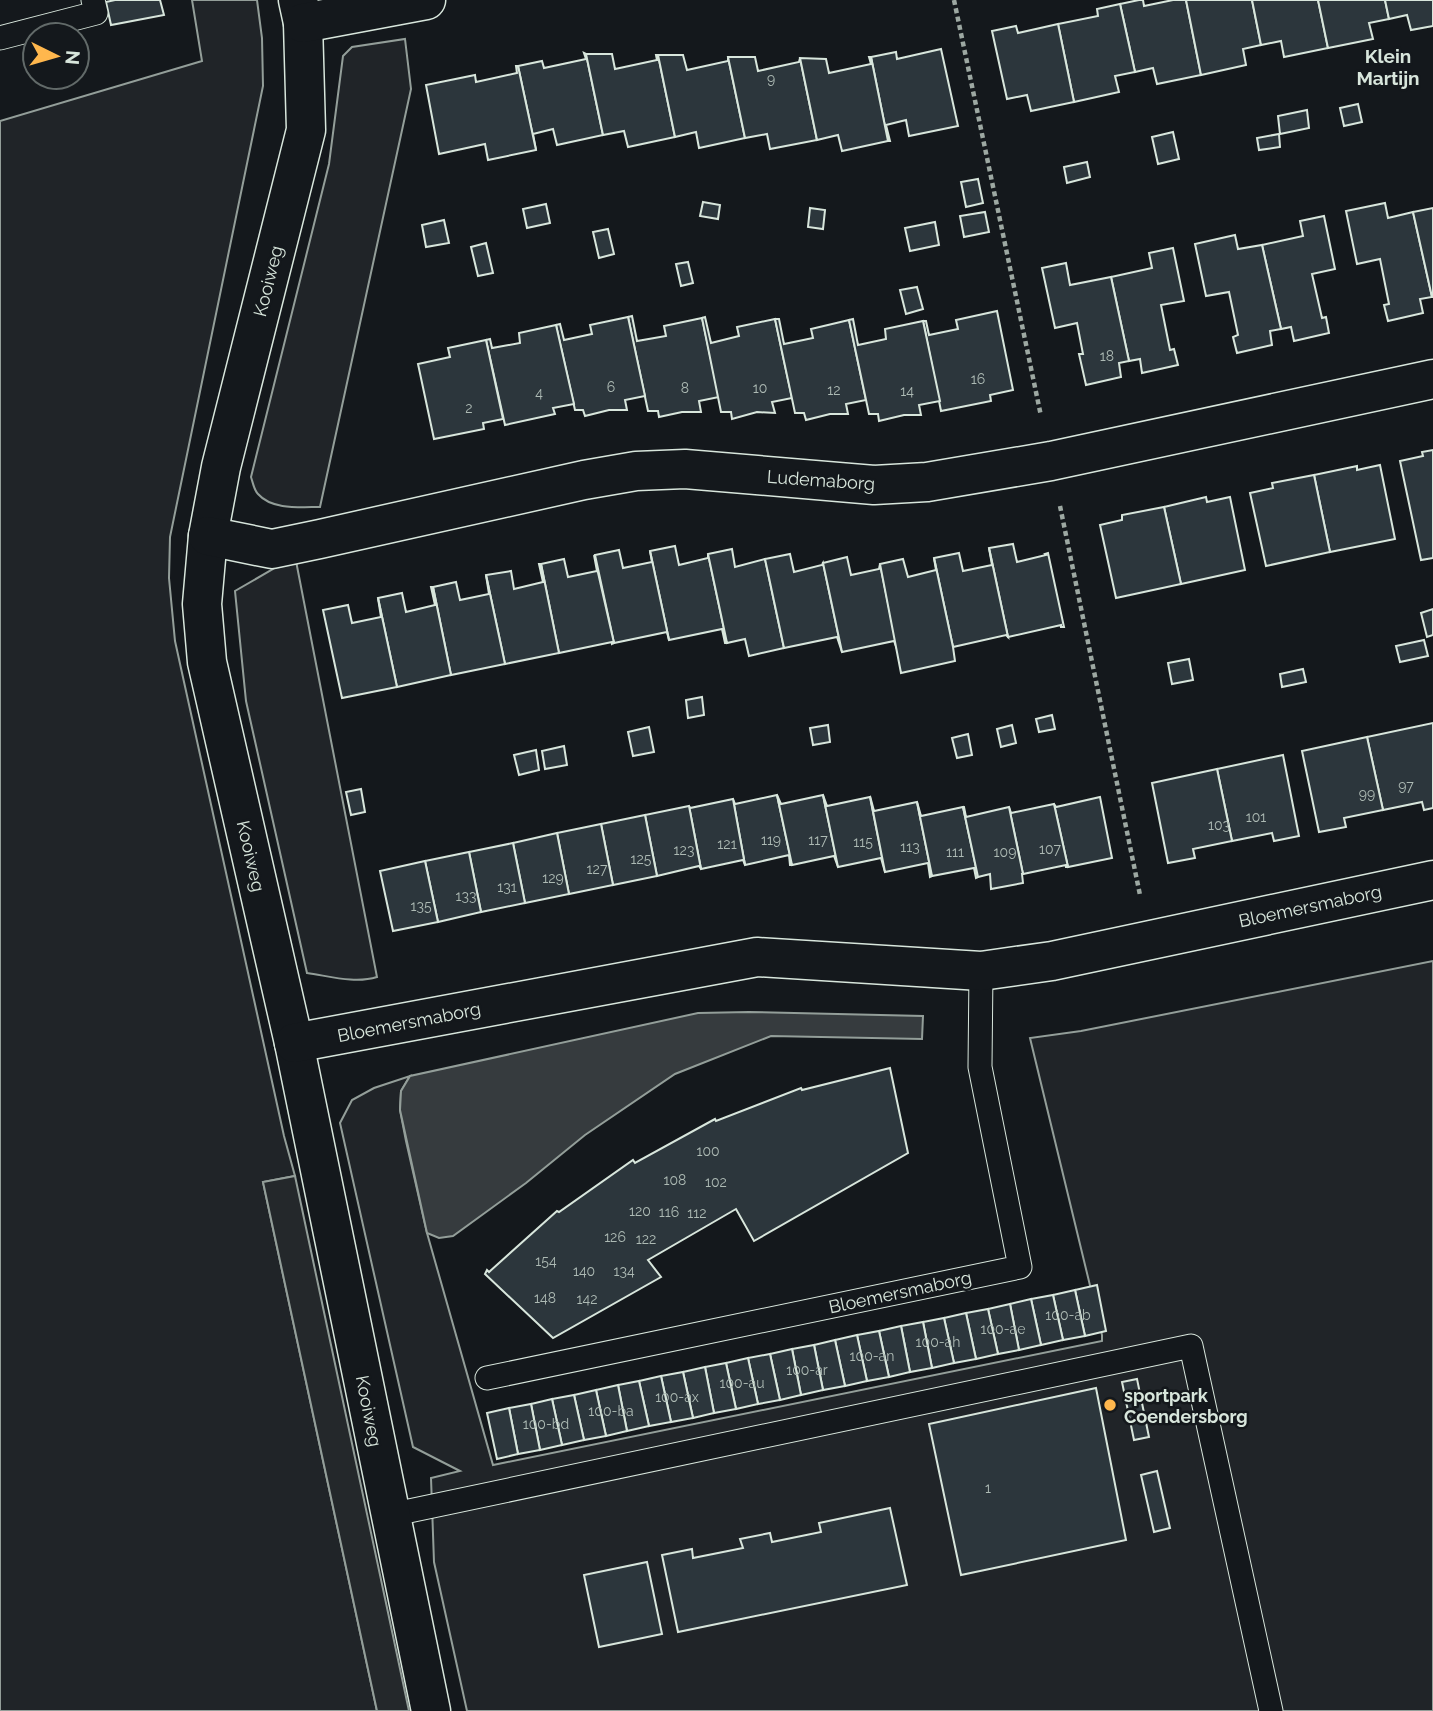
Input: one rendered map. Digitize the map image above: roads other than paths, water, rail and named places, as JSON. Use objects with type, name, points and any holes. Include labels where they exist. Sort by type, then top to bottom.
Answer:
[{"type":"street","points":[[300,11],[426,0]]},
{"type":"street","name":"Kooiweg","points":[[300,11],[306,130],[220,467],[208,536],[202,604],[207,662],[294,1043],[431,1711]]},
{"type":"street","name":"Ludemaborg","points":[[208,536],[272,549],[636,471],[685,469],[874,485],[927,482],[1051,461],[1433,379]]},
{"type":"street","name":"Bloemersmaborg","points":[[294,1043],[757,957],[981,971],[1052,961],[1433,880]]},
{"type":"lane","points":[[0,38],[96,13],[93,0]]},
{"type":"lane","name":"Bloemersmaborg","points":[[487,1378],[1020,1267],[980,1067],[981,971]]},
{"type":"lane","points":[[390,1515],[1191,1346],[1271,1711]]},
{"type":"place","name":"sportpark Coendersborg","points":[[1110,1405]]},
{"type":"district","name":"Klein Martijn","points":[[1388,67]]}]
